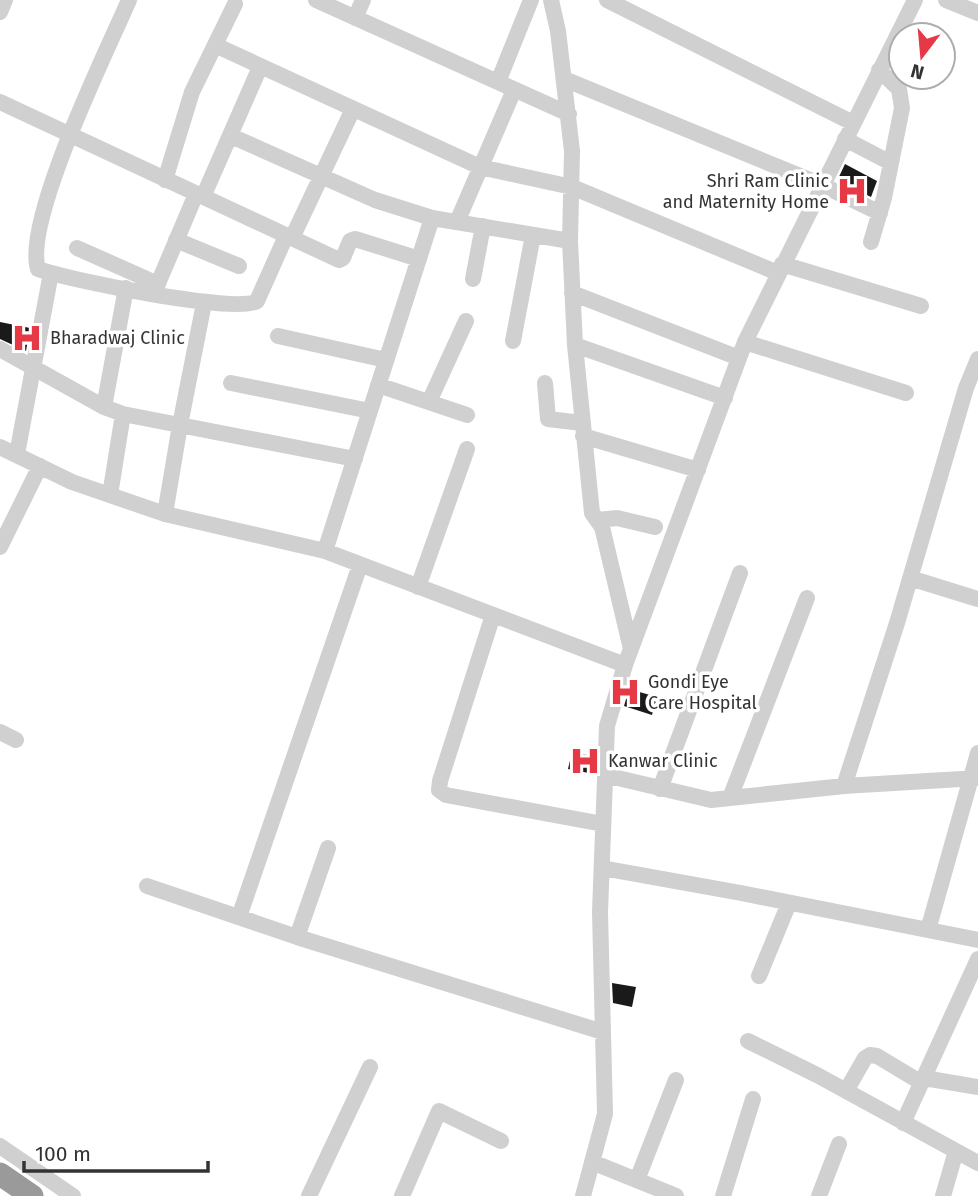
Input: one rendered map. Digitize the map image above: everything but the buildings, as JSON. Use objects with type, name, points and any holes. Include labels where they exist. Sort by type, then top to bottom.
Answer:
[{"type":"highway","points":[[0,1174],[32,1196]]},
{"type":"street","points":[[0,12],[5,0]]},
{"type":"street","points":[[129,0],[71,135],[45,204],[37,267],[51,273],[126,288],[156,289]]},
{"type":"street","points":[[316,0],[569,114]]},
{"type":"street","points":[[355,18],[363,0]]},
{"type":"street","points":[[498,82],[531,0]]},
{"type":"street","points":[[551,0],[558,31],[572,151],[572,293],[592,513],[602,527],[628,658]]},
{"type":"street","points":[[607,0],[853,123]]},
{"type":"street","points":[[946,0],[978,13]]},
{"type":"street","points":[[583,1196],[605,1114],[600,912],[607,726],[628,658],[742,350],[879,70],[907,3]]},
{"type":"street","points":[[165,180],[192,92],[235,4]]},
{"type":"street","points":[[215,45],[480,167],[572,187],[780,268],[921,306]]},
{"type":"street","points":[[156,289],[176,240],[231,136],[260,67]]},
{"type":"street","points":[[871,242],[891,163],[902,98],[893,81],[879,70]]},
{"type":"street","points":[[564,79],[822,185],[880,213]]},
{"type":"street","points":[[457,222],[514,89]]},
{"type":"street","points":[[0,102],[340,260],[345,256],[350,241],[355,239],[419,258]]},
{"type":"street","points":[[78,248],[156,289],[204,303],[253,304],[353,109]]},
{"type":"street","points":[[231,136],[375,200],[432,218],[570,241]]},
{"type":"street","points":[[845,139],[891,163]]},
{"type":"street","points":[[325,551],[432,218]]},
{"type":"street","points":[[473,279],[483,226]]},
{"type":"street","points":[[513,341],[533,235]]},
{"type":"street","points":[[176,240],[239,266]]},
{"type":"street","points":[[17,454],[51,273]]},
{"type":"street","points":[[104,407],[126,288]]},
{"type":"street","points":[[572,293],[742,350],[906,393]]},
{"type":"street","points":[[165,514],[204,303]]},
{"type":"street","points":[[429,402],[466,321]]},
{"type":"street","points":[[278,336],[386,360]]},
{"type":"street","points":[[575,345],[725,398]]},
{"type":"street","points":[[0,349],[104,407],[123,414],[355,459]]},
{"type":"street","points":[[844,786],[910,578],[966,388],[978,359]]},
{"type":"street","points":[[231,383],[370,411]]},
{"type":"street","points":[[545,383],[548,419],[698,470]]},
{"type":"street","points":[[378,384],[467,415]]},
{"type":"street","points":[[110,495],[123,414]]},
{"type":"street","points":[[0,447],[72,482],[165,514],[325,551],[494,615],[628,658]]},
{"type":"street","points":[[418,587],[467,449]]},
{"type":"street","points":[[0,547],[40,466]]},
{"type":"street","points":[[598,520],[617,518],[655,527]]},
{"type":"street","points":[[239,917],[360,565]]},
{"type":"street","points":[[660,789],[740,573]]},
{"type":"street","points":[[910,578],[978,599]]},
{"type":"street","points":[[730,798],[807,598]]},
{"type":"street","points":[[494,615],[439,781],[439,790],[492,804],[603,824]]},
{"type":"street","points":[[0,732],[16,740]]},
{"type":"street","points":[[928,930],[974,778],[978,753]]},
{"type":"street","points":[[605,775],[706,800],[844,786],[974,778]]},
{"type":"street","points":[[297,937],[328,848]]},
{"type":"street","points":[[601,868],[978,940]]},
{"type":"street","points":[[147,886],[297,937],[603,1032]]},
{"type":"street","points":[[759,976],[789,903]]},
{"type":"street","points":[[903,1123],[978,959]]},
{"type":"street","points":[[748,1041],[978,1163]]},
{"type":"street","points":[[846,1091],[865,1058],[870,1055],[923,1080],[978,1087]]},
{"type":"street","points":[[309,1196],[370,1067]]},
{"type":"street","points":[[636,1180],[676,1080]]},
{"type":"street","points":[[723,1196],[753,1100]]},
{"type":"street","points":[[402,1196],[439,1111],[501,1141]]},
{"type":"street","points":[[819,1196],[839,1144]]},
{"type":"street","points":[[0,1146],[73,1196]]},
{"type":"street","points":[[943,1196],[956,1151]]},
{"type":"street","points":[[592,1162],[676,1196]]},
{"type":"place","name":"Shri Ram Clinic and Maternity Home","points":[[852,191]]},
{"type":"place","name":"Bharadwaj Clinic","points":[[27,338]]},
{"type":"place","name":"Gondi Eye Care Hospital","points":[[625,692]]},
{"type":"place","name":"Kanwar Clinic","points":[[585,761]]}]
